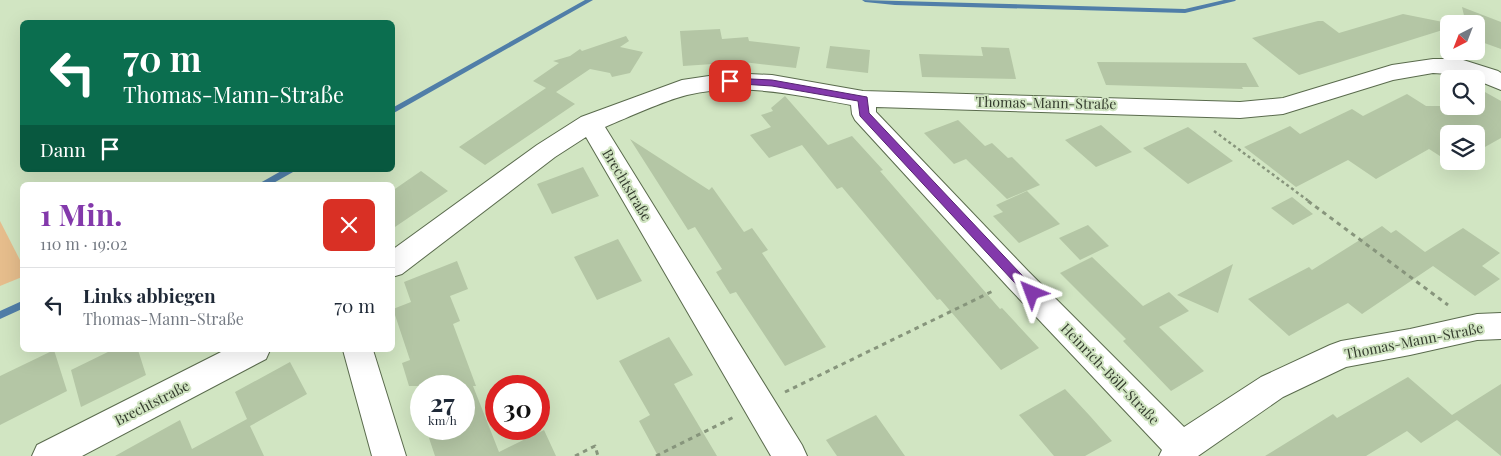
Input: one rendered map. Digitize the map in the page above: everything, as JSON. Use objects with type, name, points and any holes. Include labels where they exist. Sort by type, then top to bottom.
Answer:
[{"type":"street","name":"Thomas-Mann-Straße","points":[[590,123],[682,88],[730,81],[772,83],[863,99],[1240,110],[1282,106],[1406,70],[1432,65],[1457,66],[1485,74],[1501,82]]},
{"type":"street","name":"Heinrich-Böll-Straße","points":[[863,99],[864,114],[1179,452]]},
{"type":"street","points":[[395,264],[546,151],[590,123]]},
{"type":"street","name":"Brechtstraße","points":[[590,123],[790,456]]},
{"type":"street","name":"Thomas-Mann-Straße","points":[[1179,452],[1272,387],[1341,354],[1489,326]]},
{"type":"street","name":"Brechtstraße","points":[[49,456],[251,352]]},
{"type":"street","points":[[359,352],[389,456]]},
{"type":"path","points":[[1184,109],[1489,326]]},
{"type":"path","points":[[656,456],[1018,279]]},
{"type":"path","points":[[575,456],[594,446],[598,456]]},
{"type":"shaded area","points":[[0,221],[20,260],[20,278],[0,286]]},
{"type":"building","points":[[1462,7],[1483,15],[1464,15]]},
{"type":"building","points":[[1403,14],[1440,21],[1440,31],[1299,75],[1252,38],[1318,21],[1323,21],[1339,33]]},
{"type":"building","points":[[1485,16],[1501,22],[1501,49],[1485,43]]},
{"type":"building","points":[[720,29],[722,39],[748,37],[749,41],[800,47],[796,68],[743,62],[683,66],[680,31]]},
{"type":"building","points":[[626,36],[629,41],[620,47],[643,52],[630,73],[612,77],[610,73],[590,69],[556,92],[575,104],[485,165],[459,147],[546,88],[533,81],[559,63],[553,61],[570,56],[580,49],[582,51]]},
{"type":"building","points":[[830,46],[870,50],[868,73],[826,68]]},
{"type":"building","points":[[981,47],[1009,48],[1016,79],[922,77],[919,54],[983,56]]},
{"type":"building","points":[[1097,62],[1246,63],[1259,87],[1242,87],[1243,89],[1106,85]]},
{"type":"building","points":[[1485,92],[1501,101],[1501,138],[1485,147],[1485,125],[1440,125],[1440,156],[1429,149],[1376,179],[1348,160],[1296,187],[1244,147],[1290,126],[1300,134],[1352,109],[1363,116],[1407,94],[1426,106],[1440,106],[1440,115],[1485,115]]},
{"type":"building","points":[[785,96],[828,145],[852,136],[1000,309],[1002,308],[1039,348],[1001,370],[940,299],[937,300],[842,187],[837,189],[802,145],[769,158],[750,135],[771,127],[761,115],[773,111],[771,108]]},
{"type":"building","points":[[958,120],[985,146],[992,143],[1008,158],[1012,157],[1040,185],[1007,199],[966,159],[954,164],[924,133]]},
{"type":"building","points":[[1101,125],[1132,152],[1096,167],[1065,140]]},
{"type":"building","points":[[1188,127],[1233,161],[1188,184],[1143,148]]},
{"type":"building","points":[[630,139],[709,190],[712,187],[744,232],[752,228],[768,250],[762,253],[826,347],[785,366],[736,292],[730,294],[716,272],[722,269],[695,227],[688,230]]},
{"type":"building","points":[[583,167],[599,196],[552,214],[537,184]]},
{"type":"building","points":[[421,171],[448,191],[395,227],[395,189]]},
{"type":"building","points":[[1027,191],[1060,224],[1019,243],[993,216],[1003,212],[996,205]]},
{"type":"building","points":[[1292,197],[1313,214],[1293,225],[1271,208]]},
{"type":"building","points":[[1088,225],[1109,246],[1080,260],[1059,238]]},
{"type":"building","points":[[1382,226],[1391,233],[1396,230],[1425,252],[1463,228],[1500,253],[1482,266],[1500,279],[1475,296],[1433,266],[1362,314],[1348,303],[1289,336],[1248,299],[1309,267],[1312,270]]},
{"type":"building","points":[[618,239],[642,281],[597,300],[574,257]]},
{"type":"building","points":[[1092,257],[1143,306],[1169,292],[1189,311],[1159,327],[1204,371],[1171,391],[1123,341],[1126,339],[1060,273]]},
{"type":"building","points":[[457,261],[468,289],[450,296],[460,321],[453,324],[472,375],[410,375],[409,386],[402,363],[410,360],[395,315],[395,308],[411,302],[404,282]]},
{"type":"building","points":[[1233,264],[1218,313],[1177,295]]},
{"type":"building","points":[[669,337],[693,375],[674,384],[717,456],[658,456],[639,421],[650,415],[619,361]]},
{"type":"building","points":[[50,352],[55,352],[67,391],[0,425],[0,376]]},
{"type":"building","points":[[108,352],[139,352],[146,375],[81,407],[71,370]]},
{"type":"building","points":[[290,362],[307,394],[250,426],[264,456],[115,456],[180,420],[192,449],[247,419],[235,392]]},
{"type":"building","points":[[1408,377],[1452,415],[1501,384],[1501,456],[1457,420],[1421,443],[1407,431],[1366,456],[1265,456],[1333,414],[1337,418]]},
{"type":"building","points":[[1065,389],[1112,441],[1085,456],[1054,456],[1019,415]]},
{"type":"building","points":[[475,391],[485,416],[485,440],[494,440],[499,452],[524,440],[549,440],[556,456],[435,456],[430,440],[475,440]]},
{"type":"building","points":[[876,415],[905,456],[837,456],[826,440]]},
{"type":"waterway","points":[[395,110],[590,0]]},
{"type":"waterway","points":[[865,0],[895,3],[1185,11],[1233,0]]},
{"type":"waterway","points":[[268,182],[286,172]]},
{"type":"waterway","points":[[0,315],[20,306]]},
{"type":"route","points":[[730,81],[772,83],[863,99],[864,114],[1032,293]]}]
